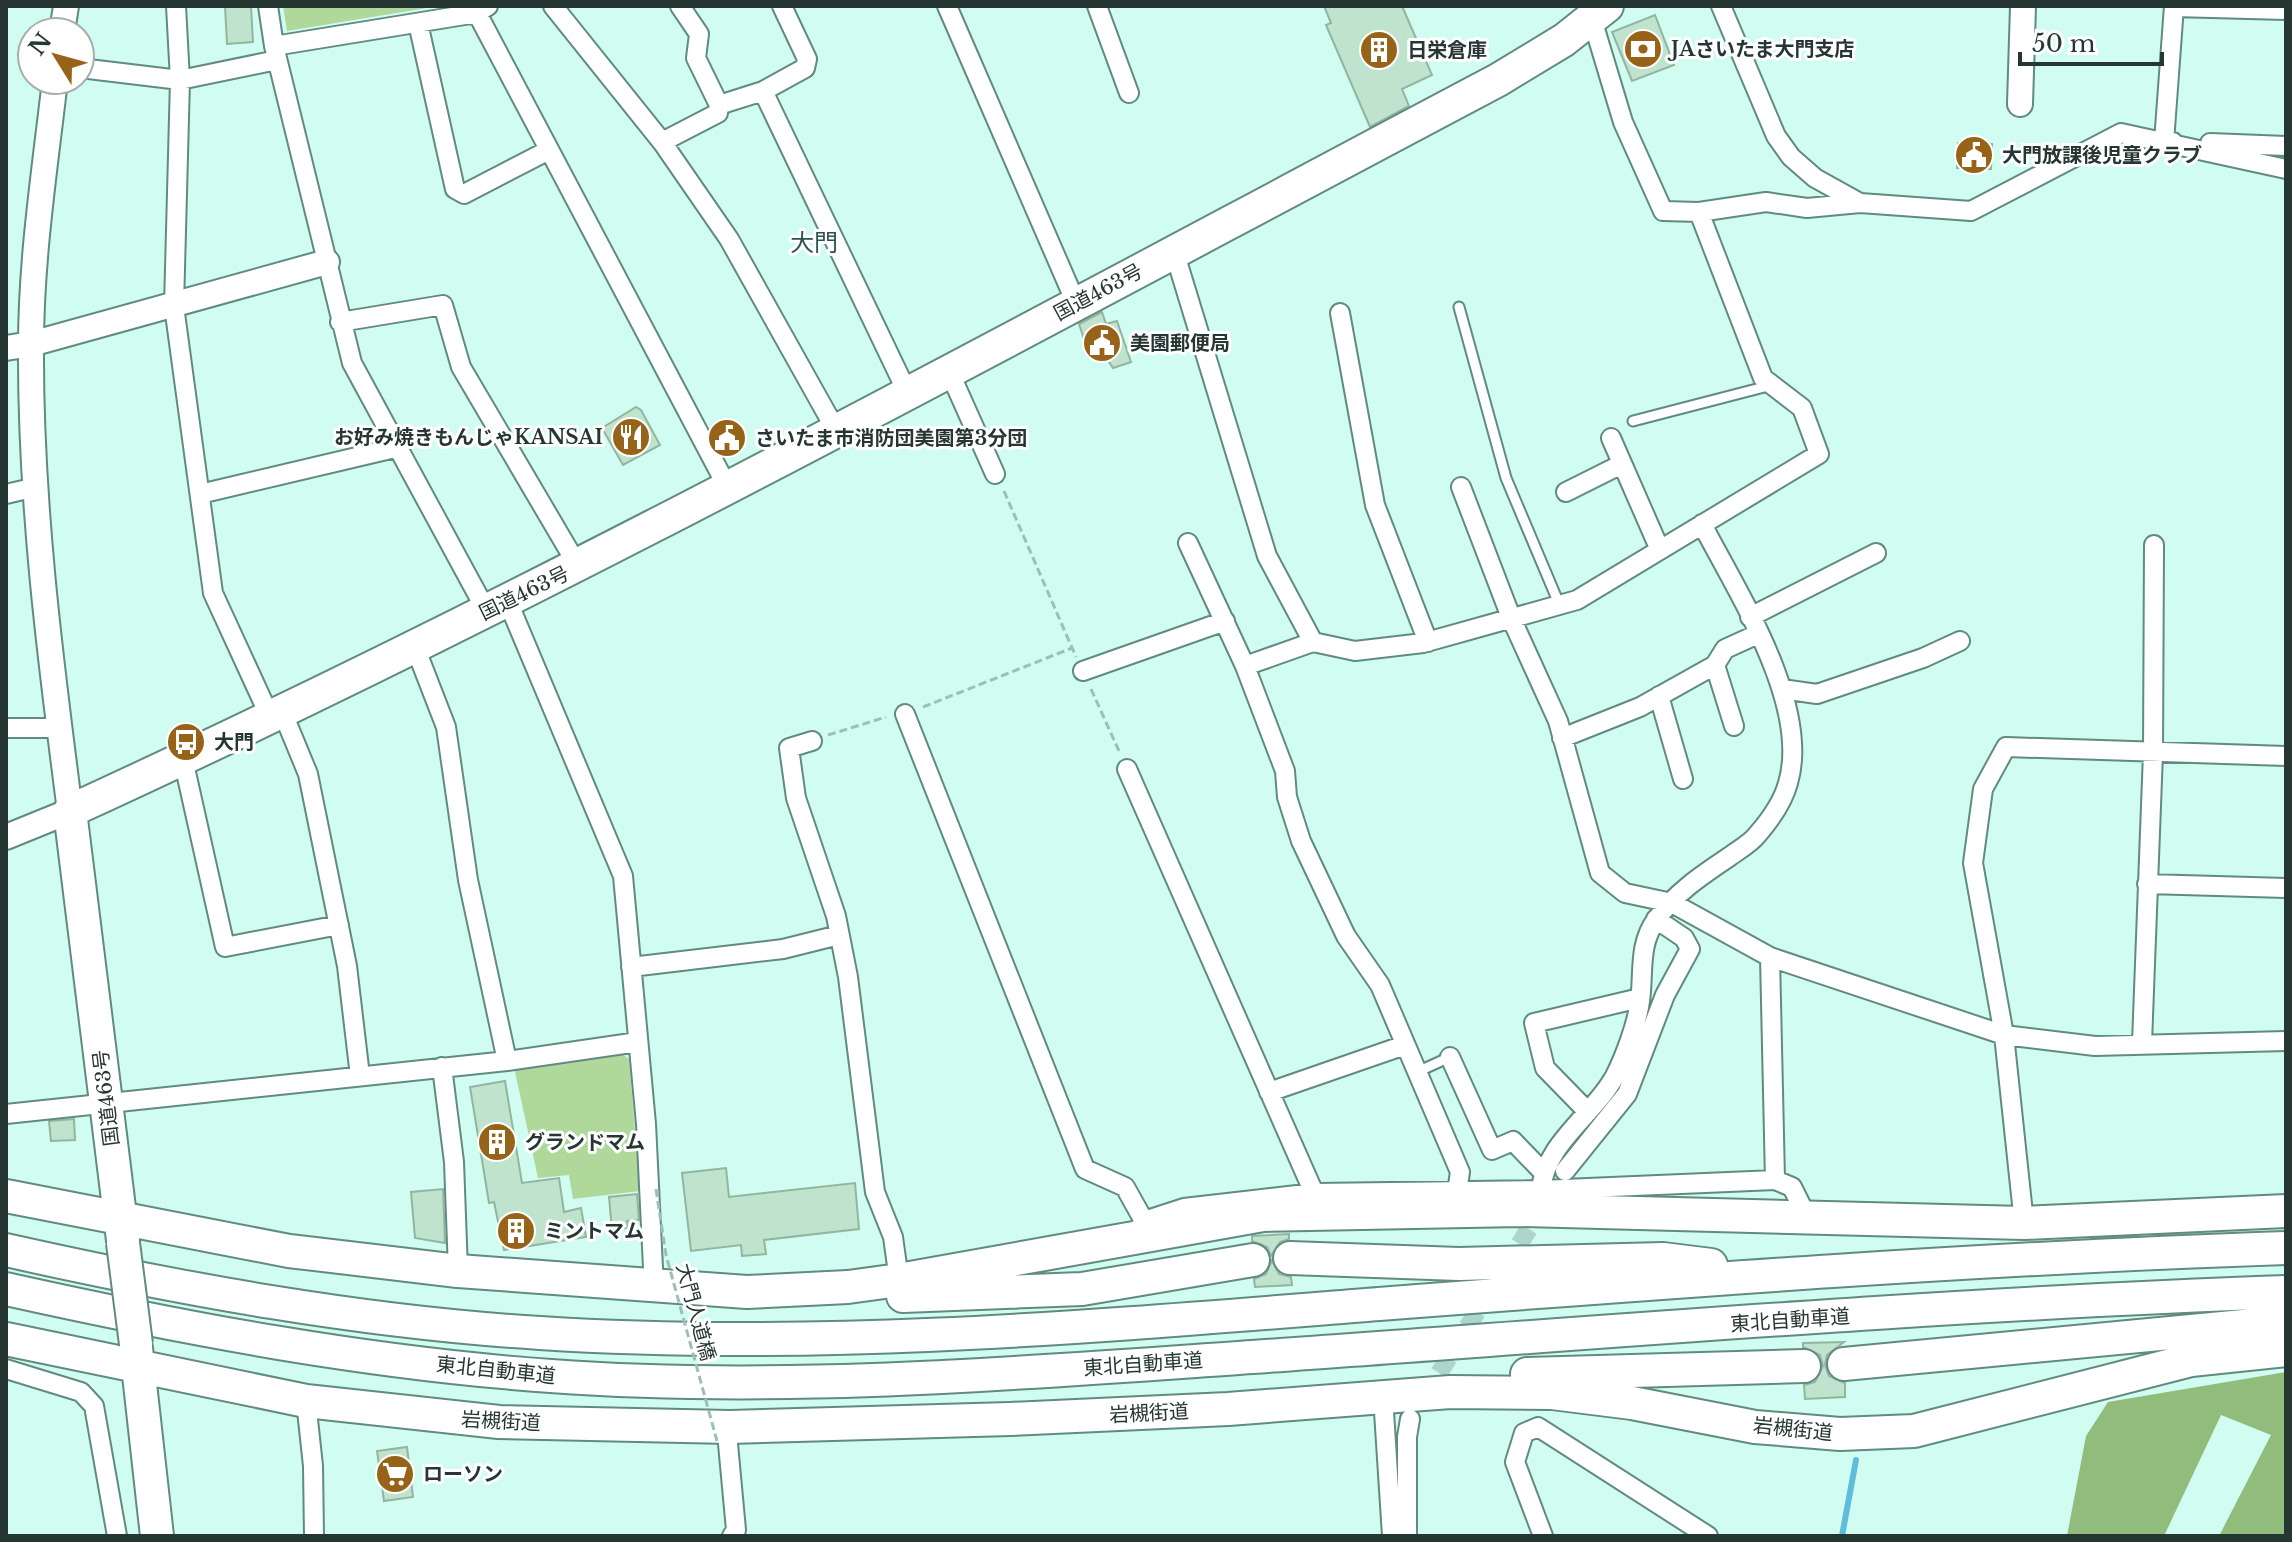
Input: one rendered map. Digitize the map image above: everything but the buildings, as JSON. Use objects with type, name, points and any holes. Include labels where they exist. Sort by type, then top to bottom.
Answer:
[{"type":"highway","name":"国道463号","points":[[157,1536],[70,811],[415,647],[729,490],[1498,80],[1600,13]]},
{"type":"highway","points":[[6,1196],[122,1232],[458,1271],[654,1288],[747,1292],[848,1287],[899,1280],[1139,1228],[1263,1215],[1520,1210],[2024,1223],[2286,1211]]},
{"type":"highway","name":"東北自動車道","points":[[6,1250],[163,1282],[350,1312],[537,1333],[712,1339],[903,1338],[1059,1329],[1991,1260],[2286,1248]]},
{"type":"highway","points":[[1290,1258],[1459,1264],[1663,1259],[1782,1275]]},
{"type":"highway","points":[[848,1287],[896,1296],[1082,1289],[1253,1260]]},
{"type":"highway","name":"東北自動車道","points":[[6,1289],[266,1342],[326,1351],[553,1376],[681,1381],[902,1378],[1094,1368],[2096,1299],[2286,1292]]},
{"type":"highway","points":[[1844,1364],[2286,1322]]},
{"type":"highway","name":"岩槻街道","points":[[6,1339],[137,1356],[306,1401],[499,1422],[724,1434],[1212,1410],[1450,1392],[1552,1393],[1632,1403],[1755,1427],[1840,1434],[1914,1431],[2191,1360],[2286,1350]]},
{"type":"highway","points":[[1450,1392],[1487,1375],[1804,1366]]},
{"type":"street","points":[[176,6],[180,80],[174,306],[213,593],[308,774],[339,925],[360,1076]]},
{"type":"street","points":[[268,6],[276,53],[352,363],[395,448],[497,607],[623,876],[646,1124],[654,1288]]},
{"type":"street","points":[[553,6],[662,142],[742,260],[837,432]]},
{"type":"street","points":[[719,105],[763,91],[805,68],[807,59],[782,6]]},
{"type":"street","points":[[947,6],[1076,303]]},
{"type":"street","points":[[1097,6],[1129,93]]},
{"type":"street","points":[[1721,6],[1776,136],[1791,157],[1815,178],[1860,203]]},
{"type":"street","points":[[2020,104],[2023,6]]},
{"type":"street","points":[[2164,142],[2174,7],[2286,10]]},
{"type":"street","points":[[662,142],[718,113],[719,105],[696,58],[699,34],[688,8]]},
{"type":"street","points":[[96,70],[180,80],[276,53],[483,10],[549,150],[729,490]]},
{"type":"street","points":[[1600,13],[1623,122],[1663,211],[1699,212],[1766,202],[1807,208],[1860,203],[1971,211],[2121,133],[2286,169]]},
{"type":"street","points":[[418,23],[455,189],[464,194],[549,150]]},
{"type":"street","points":[[763,91],[908,394]]},
{"type":"street","points":[[6,837],[70,811],[36,487],[31,344],[41,200],[53,96]]},
{"type":"street","points":[[2164,142],[2286,146]]},
{"type":"street","points":[[1245,666],[1313,642],[1355,651],[1428,642],[1577,600],[1819,454],[1802,408],[1763,378],[1699,212]]},
{"type":"street","points":[[1174,251],[1267,556],[1313,642]]},
{"type":"street","points":[[6,348],[174,306],[327,262]]},
{"type":"street","points":[[340,322],[443,305],[461,367],[578,566]]},
{"type":"street","points":[[1340,313],[1375,505],[1428,642]]},
{"type":"street","points":[[949,371],[995,474]]},
{"type":"street","points":[[1611,438],[1660,550]]},
{"type":"street","points":[[200,494],[395,448]]},
{"type":"street","points":[[1566,492],[1622,464]]},
{"type":"street","points":[[6,494],[36,487]]},
{"type":"street","points":[[1461,487],[1512,620],[1558,721],[1600,873],[1625,893],[1672,903],[1770,957],[2004,1035],[2095,1046],[2286,1041]]},
{"type":"street","points":[[1542,1181],[1588,1112],[1603,1097],[1617,1072],[1640,998],[1641,963],[1646,937],[1656,919],[1684,887],[1755,838],[1783,798],[1791,752],[1782,689],[1702,524]]},
{"type":"street","points":[[1188,543],[1245,666],[1285,771],[1287,797],[1301,841],[1346,936],[1380,985],[1460,1172],[1457,1192]]},
{"type":"street","points":[[2142,1043],[2153,753],[2154,545]]},
{"type":"street","points":[[1562,738],[1659,696],[1715,665],[1725,649],[1754,626],[1876,553]]},
{"type":"street","points":[[1083,671],[1225,621]]},
{"type":"street","points":[[1782,689],[1817,694],[1923,658],[1960,641]]},
{"type":"street","points":[[415,647],[446,727],[468,880],[507,1061]]},
{"type":"street","points":[[1715,665],[1734,726]]},
{"type":"street","points":[[1659,696],[1683,779]]},
{"type":"street","points":[[905,714],[1085,1169],[1125,1187],[1139,1228],[1184,1208],[1314,1193],[1457,1192],[1542,1181],[1775,1180],[1792,1187],[1806,1215]]},
{"type":"street","points":[[6,728],[60,728]]},
{"type":"street","points":[[812,741],[789,748],[796,798],[836,916],[848,977],[875,1192],[893,1237],[899,1280]]},
{"type":"street","points":[[2024,1223],[2004,1035],[1973,863],[1983,789],[2006,747],[2286,756]]},
{"type":"street","points":[[183,759],[225,947],[339,925]]},
{"type":"street","points":[[1127,769],[1314,1193]]},
{"type":"street","points":[[2147,884],[2286,888]]},
{"type":"street","points":[[1565,1171],[1627,1094],[1665,995],[1690,949],[1684,938],[1656,919]]},
{"type":"street","points":[[631,967],[783,949],[839,935]]},
{"type":"street","points":[[1770,957],[1775,1180]]},
{"type":"street","points":[[1588,1112],[1545,1068],[1534,1023],[1640,998]]},
{"type":"street","points":[[6,1114],[106,1101],[507,1061],[638,1042]]},
{"type":"street","points":[[1269,1092],[1405,1045]]},
{"type":"street","points":[[1450,1057],[1492,1150],[1513,1141],[1542,1181]]},
{"type":"street","points":[[442,1067],[454,1162],[458,1271]]},
{"type":"street","points":[[10,1375],[81,1392],[94,1406],[117,1536]]},
{"type":"street","points":[[1383,1396],[1392,1536]]},
{"type":"street","points":[[306,1401],[313,1466],[314,1536]]},
{"type":"street","points":[[1407,1536],[1407,1437],[1410,1419]]},
{"type":"street","points":[[1543,1536],[1515,1462],[1524,1433],[1538,1427],[1708,1536]]},
{"type":"street","points":[[724,1434],[728,1444],[736,1530],[732,1536]]},
{"type":"lane","points":[[1459,307],[1506,478],[1560,606]]},
{"type":"lane","points":[[1633,421],[1772,385]]},
{"type":"lane","points":[[1417,1072],[1450,1057]]},
{"type":"path","points":[[995,474],[1127,769]]},
{"type":"path","points":[[812,741],[901,712],[905,714],[1072,648]]},
{"type":"path","name":"大門人道橋","points":[[656,1189],[666,1255],[724,1434]]},
{"type":"green space","points":[[283,6],[439,6],[287,31]]},
{"type":"green space","points":[[621,1053],[629,1059],[640,1191],[573,1199],[569,1175],[538,1178],[514,1067]]},
{"type":"green space","points":[[2286,1372],[2286,1536],[2219,1536],[2271,1435],[2221,1415],[2164,1536],[2067,1536],[2086,1436],[2108,1402]]},
{"type":"waterway","points":[[1842,1536],[1856,1460]]},
{"type":"tunnel","points":[[1505,1267],[1542,1208]]},
{"type":"tunnel","points":[[1425,1396],[1489,1292]]},
{"type":"place","name":"JAさいたま大門支店","points":[[1643,49]]},
{"type":"place","name":"日栄倉庫","points":[[1379,50]]},
{"type":"place","name":"大門放課後児童クラブ","points":[[1974,155]]},
{"type":"place","name":"美園郵便局","points":[[1102,343]]},
{"type":"place","name":"お好み焼きもんじゃKANSAI","points":[[631,437]]},
{"type":"place","name":"さいたま市消防団美園第3分団","points":[[727,438]]},
{"type":"place","name":"大門","points":[[186,742]]},
{"type":"place","name":"グランドマム","points":[[497,1142]]},
{"type":"place","name":"ミントマム","points":[[516,1231]]},
{"type":"place","name":"ローソン","points":[[395,1474]]},
{"type":"district","name":"大門","points":[[814,243]]}]
